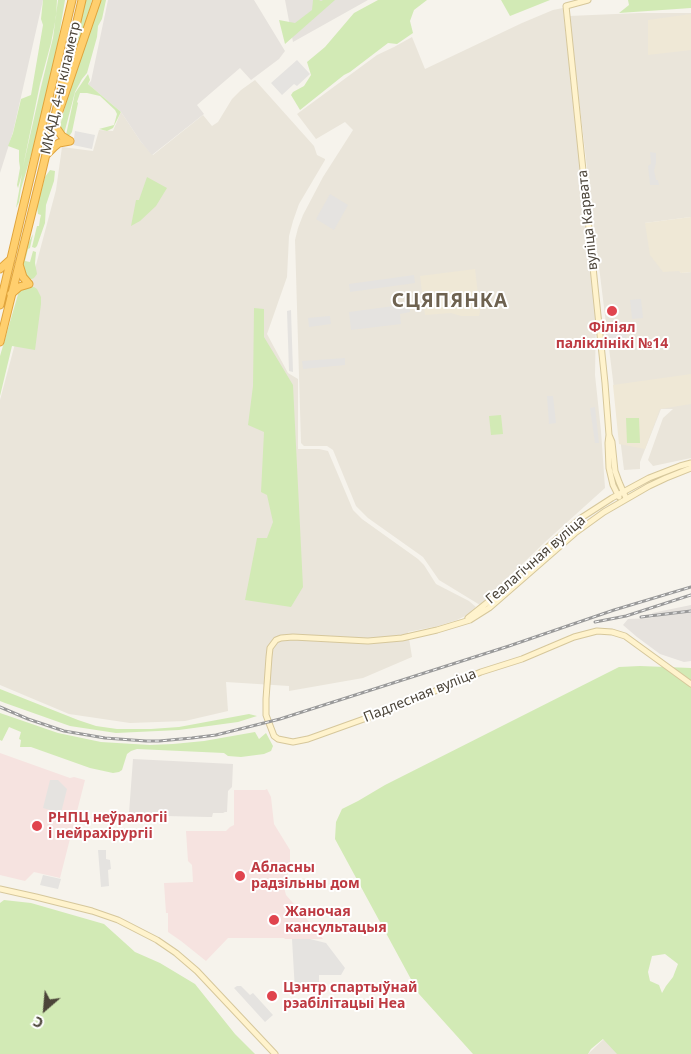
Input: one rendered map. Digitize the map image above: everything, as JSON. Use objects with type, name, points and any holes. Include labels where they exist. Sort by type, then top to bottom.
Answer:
[{"type":"highway","points":[[64,36],[68,0]]},
{"type":"highway","name":"МКАД, 4-ы кіламетр","points":[[0,305],[72,0]]},
{"type":"highway","name":"МКАД, 4-ы кіламетр","points":[[0,342],[82,0]]},
{"type":"highway","points":[[45,156],[54,147],[70,140],[62,136],[53,123],[60,111],[97,0]]},
{"type":"highway","points":[[0,269],[11,259]]},
{"type":"highway","points":[[11,294],[19,287],[29,284],[23,277],[19,264]]},
{"type":"highway","points":[[0,284],[2,297]]},
{"type":"street","name":"вуліца Карвата","points":[[588,0],[566,6],[604,376],[609,435],[609,468],[620,502]]},
{"type":"street","name":"вуліца Карвата","points":[[609,435],[612,442],[615,471],[626,498]]},
{"type":"street","name":"Геалагічная вуліца","points":[[464,622],[493,598],[566,530],[582,518],[649,478],[691,463]]},
{"type":"street","name":"Геалагічная вуліца","points":[[276,640],[293,637],[368,642],[402,638],[464,622],[489,608],[590,522],[626,498],[691,468]]},
{"type":"street","name":"Падлесная вуліца","points":[[276,640],[270,648],[266,715],[274,736],[283,741],[293,742],[308,739],[389,710],[482,672],[591,632],[603,631],[628,638],[691,684]]},
{"type":"street","points":[[0,889],[92,911],[118,920],[157,940],[176,953],[201,975],[275,1054]]},
{"type":"shaded area","points":[[0,0],[43,0],[13,132],[0,173]]},
{"type":"shaded area","points":[[108,0],[254,0],[285,51],[279,59],[251,80],[240,68],[197,105],[204,114],[152,155],[121,112],[88,84],[91,81]]},
{"type":"shaded area","points":[[285,0],[368,0],[293,42]]},
{"type":"shaded area","name":"СЦЯПЯНКА","points":[[563,8],[596,317],[595,375],[605,488],[544,543],[480,605],[439,580],[423,557],[368,518],[356,506],[333,450],[327,446],[304,446],[301,443],[295,240],[303,215],[323,177],[353,130],[345,122],[316,139],[297,114],[377,55],[412,37],[425,69],[522,23],[553,10]]},
{"type":"shaded area","points":[[691,13],[691,217],[645,223],[681,273],[691,272],[691,458],[653,466],[648,460],[663,418],[673,409],[661,409],[640,462],[640,469],[624,470],[569,16]]},
{"type":"shaded area","points":[[691,14],[691,50],[648,55],[648,20]]},
{"type":"shaded area","points":[[297,60],[310,74],[297,86],[294,84],[282,95],[271,83]]},
{"type":"shaded area","points":[[255,80],[314,146],[317,155],[325,159],[299,204],[293,221],[289,236],[287,277],[267,334],[288,373],[298,379],[298,449],[328,451],[353,510],[362,519],[418,559],[436,584],[469,601],[476,607],[467,615],[457,620],[408,632],[412,657],[363,678],[289,691],[289,686],[226,682],[228,711],[185,721],[130,723],[69,714],[0,685],[0,400],[56,190],[62,147],[93,151],[99,130],[113,131],[121,112],[141,142],[153,155],[203,115],[212,126],[218,122],[232,99]]},
{"type":"shaded area","points":[[75,131],[95,135],[92,149],[73,145]]},
{"type":"shaded area","points":[[650,152],[656,153],[654,171],[659,185],[650,185],[648,166],[651,164]]},
{"type":"shaded area","points":[[330,194],[348,205],[334,230],[316,219]]},
{"type":"shaded area","points":[[691,217],[691,272],[663,272],[650,255],[645,223]]},
{"type":"shaded area","points":[[475,269],[479,316],[461,316],[451,313],[425,315],[420,276]]},
{"type":"shaded area","points":[[414,275],[415,283],[350,292],[349,284]]},
{"type":"shaded area","points":[[641,299],[643,318],[632,319],[630,300]]},
{"type":"shaded area","points":[[409,304],[410,312],[400,314],[401,324],[351,330],[349,312]]},
{"type":"shaded area","points":[[291,310],[293,372],[289,371],[287,311]]},
{"type":"shaded area","points":[[330,316],[331,324],[309,327],[308,318]]},
{"type":"shaded area","points":[[625,325],[627,341],[607,343],[605,327]]},
{"type":"shaded area","points":[[345,358],[345,365],[303,369],[302,361]]},
{"type":"shaded area","points":[[691,374],[691,404],[660,409],[645,449],[619,444],[613,385]]},
{"type":"shaded area","points":[[547,396],[553,396],[556,423],[549,424]]},
{"type":"shaded area","points":[[595,407],[599,443],[595,443],[590,408]]},
{"type":"shaded area","points":[[691,605],[691,661],[684,662],[660,654],[623,625],[628,619],[653,618],[652,613]]},
{"type":"shaded area","name":"РНПЦ неўралогіі і нейрахірургіі","points":[[0,753],[70,778],[74,777],[85,780],[60,878],[34,872],[25,881],[0,875]]},
{"type":"shaded area","points":[[133,759],[233,764],[232,787],[228,791],[227,812],[213,813],[212,817],[129,813]]},
{"type":"shaded area","points":[[50,780],[58,780],[67,789],[60,817],[49,815],[50,810],[43,808]]},
{"type":"shaded area","name":"Абласны радзільны дом","points":[[267,789],[271,797],[274,824],[290,850],[290,870],[283,883],[286,895],[323,939],[228,938],[206,961],[168,932],[168,913],[166,913],[164,883],[193,882],[192,865],[188,861],[186,831],[226,831],[234,825],[234,790]]},
{"type":"shaded area","points":[[98,850],[106,850],[106,859],[110,860],[111,869],[108,870],[109,886],[101,887]]},
{"type":"shaded area","points":[[43,875],[61,879],[58,889],[40,885]]},
{"type":"shaded area","points":[[292,939],[310,939],[326,943],[345,968],[341,975],[319,975],[319,990],[295,991]]},
{"type":"shaded area","points":[[241,986],[250,995],[253,993],[273,1015],[265,1022],[234,988]]},
{"type":"shaded area","points":[[625,1019],[657,1054],[588,1054]]},
{"type":"green space","points":[[43,0],[57,0],[56,14],[58,0],[65,0],[57,48],[34,145],[16,208],[22,174],[18,188],[19,150],[8,146],[21,99],[31,95],[43,25],[41,19]],"holes":[[[55,21],[53,38],[23,167],[40,84]]]},
{"type":"green space","points":[[85,0],[92,0],[71,65]]},
{"type":"green space","points":[[101,0],[106,0],[102,19],[98,26],[97,37],[87,73],[75,92],[64,134],[60,126],[68,95]]},
{"type":"green space","points":[[313,0],[335,0],[285,44],[279,20],[295,23],[312,10]]},
{"type":"green space","points":[[378,0],[427,0],[414,10],[410,21],[413,33],[397,44],[388,43],[300,110],[291,95],[304,86],[311,75],[307,62],[325,47],[354,13]]},
{"type":"green space","points":[[501,0],[550,0],[510,16]]},
{"type":"green space","points":[[628,0],[691,0],[691,8],[619,13],[629,5]]},
{"type":"green space","points":[[88,74],[90,80],[88,84],[121,112],[113,128],[107,131],[99,129],[114,125],[117,114],[115,110],[100,96],[80,93],[72,132],[70,135],[66,135],[75,93]]},
{"type":"green space","points":[[50,170],[55,171],[54,181],[46,205],[45,223],[35,248],[32,247],[41,215],[38,214],[37,207],[45,177]]},
{"type":"green space","points":[[147,177],[167,188],[156,206],[140,221],[131,226],[136,200],[139,200]]},
{"type":"green space","points":[[33,234],[25,261],[30,262],[33,251],[36,252],[37,274],[30,280],[22,268],[26,248]]},
{"type":"green space","points":[[29,287],[37,289],[41,297],[35,350],[12,346],[0,396],[0,356],[19,291]]},
{"type":"green space","points":[[254,308],[264,309],[264,337],[293,385],[303,587],[291,607],[245,600],[257,538],[267,538],[273,522],[267,495],[261,492],[264,432],[248,425],[253,386]]},
{"type":"green space","points":[[501,415],[503,434],[491,435],[489,416]]},
{"type":"green space","points":[[626,418],[639,418],[640,443],[627,443]]},
{"type":"green space","points":[[619,667],[691,668],[691,1054],[617,1054],[603,1039],[588,1054],[473,1054],[419,994],[335,839],[336,822],[342,809],[385,785]],"holes":[[[665,954],[678,964],[673,977],[662,993],[659,985],[650,981],[648,972],[652,956]]]},
{"type":"green space","points":[[0,689],[78,720],[96,726],[117,729],[179,727],[249,714],[257,716],[238,722],[179,730],[116,733],[70,726],[5,703],[0,701]]},
{"type":"green space","points":[[0,713],[58,733],[101,742],[150,745],[173,744],[204,741],[255,732],[259,739],[266,733],[273,746],[271,751],[264,754],[241,757],[228,756],[224,753],[137,749],[127,754],[122,770],[113,773],[90,768],[31,747],[20,747],[21,740],[19,739],[21,732],[9,727],[2,741],[0,740]]},
{"type":"green space","points":[[4,900],[31,903],[104,924],[135,952],[160,963],[195,984],[235,1034],[255,1054],[0,1054],[0,903]]},
{"type":"railway","points":[[0,707],[64,731],[105,738],[159,741],[216,735],[280,719],[509,646],[614,610],[691,587]]},
{"type":"railway","points":[[595,622],[626,616],[691,595]]},
{"type":"railway","points":[[641,617],[691,611]]},
{"type":"place","name":"Філіял паліклінікі №14","points":[[612,311]]},
{"type":"place","name":"РНПЦ неўралогіі і нейрахірургіі","points":[[37,826]]},
{"type":"place","name":"Абласны радзільны дом","points":[[240,876]]},
{"type":"place","name":"Жаночая кансультацыя","points":[[274,920]]},
{"type":"place","name":"Цэнтр спартыўнай рэабілітацыі Неа","points":[[272,996]]},
{"type":"district","name":"СЦЯПЯНКА","points":[[450,302]]}]
